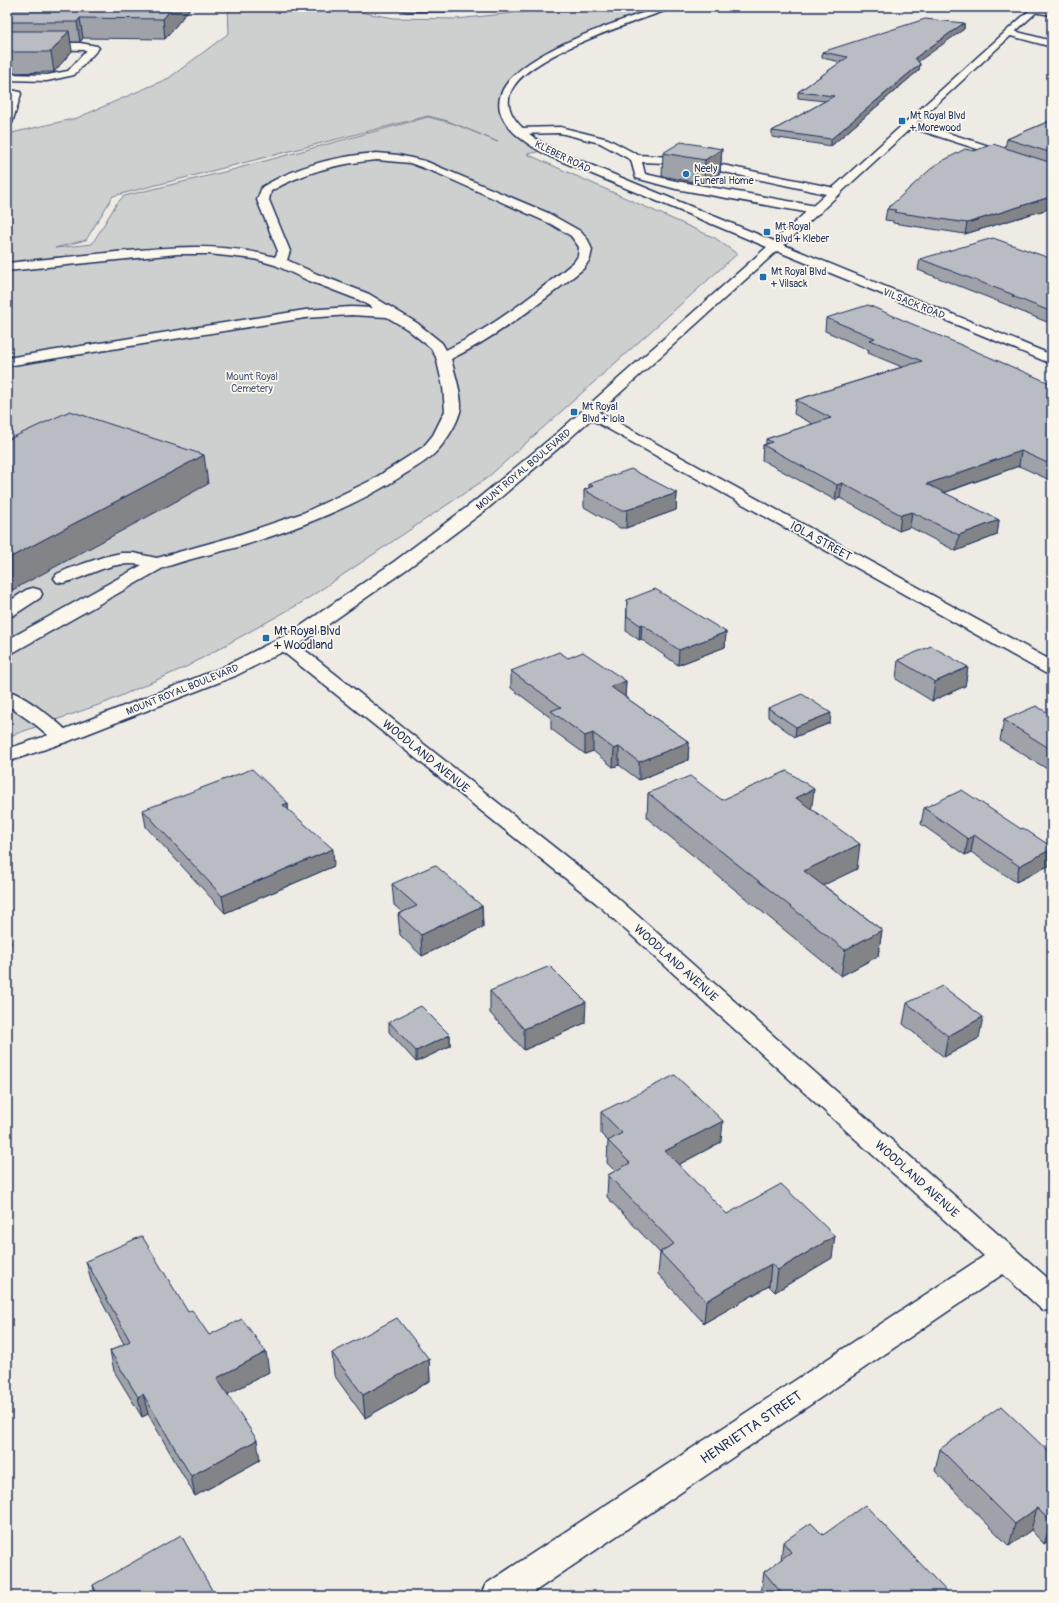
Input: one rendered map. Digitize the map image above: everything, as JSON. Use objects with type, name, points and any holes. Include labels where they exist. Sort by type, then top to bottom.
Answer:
[{"type":"street","name":"KLEBER ROAD","points":[[667,7],[572,44],[544,58],[523,71],[510,85],[504,100],[504,110],[508,118],[519,131],[536,144],[569,161],[776,246]]},
{"type":"street","points":[[1036,9],[1052,12]]},
{"type":"street","name":"MOUNT ROYAL BOULEVARD","points":[[7,756],[62,737],[228,672],[314,626],[361,594],[463,519],[533,463],[816,210],[1036,9]]},
{"type":"street","points":[[1010,33],[1050,42]]},
{"type":"street","points":[[7,46],[80,46],[94,48],[71,73],[47,78],[7,78]]},
{"type":"street","points":[[7,92],[16,94],[7,123]]},
{"type":"street","points":[[910,124],[1052,170]]},
{"type":"street","points":[[519,131],[560,130],[604,141],[636,158],[688,161],[835,192]]},
{"type":"street","points":[[280,262],[284,251],[263,200],[266,189],[281,179],[309,169],[340,162],[370,158],[399,158],[427,166],[552,221],[576,234],[582,240],[586,250],[585,259],[580,265],[523,309],[483,337],[443,357]]},
{"type":"street","points":[[636,158],[640,176],[676,185],[712,184],[816,210]]},
{"type":"street","points":[[712,184],[735,171]]},
{"type":"street","name":"VILSACK ROAD","points":[[776,246],[1052,360]]},
{"type":"street","points":[[7,648],[157,564],[176,557],[253,537],[309,517],[378,484],[429,450],[440,436],[453,411],[452,388],[443,357],[437,346],[426,336],[364,297],[312,277],[280,262],[242,253],[193,250],[139,253],[9,265]]},
{"type":"street","points":[[7,362],[311,313],[351,311],[392,314]]},
{"type":"street","name":"IOLA STREET","points":[[590,413],[1052,669]]},
{"type":"street","points":[[63,578],[96,563],[111,559],[146,559],[157,564]]},
{"type":"street","points":[[7,611],[33,594]]},
{"type":"street","name":"WOODLAND AVENUE","points":[[284,643],[604,898],[1052,1300]]},
{"type":"street","points":[[7,696],[43,721],[62,737]]},
{"type":"street","name":"HENRIETTA STREET","points":[[498,1596],[1004,1258]]},
{"type":"green space","name":"Mount Royal Cemetery","points":[[228,7],[346,7],[354,11],[394,18],[456,19],[571,7],[667,7],[558,51],[510,85],[508,118],[547,150],[527,154],[715,238],[737,254],[487,478],[301,603],[188,666],[107,702],[7,737],[7,134],[77,118],[169,78],[229,33]],"holes":[[[428,116],[448,121],[498,142],[455,124],[428,117],[224,172],[124,196],[117,203],[92,244],[55,248],[86,240],[113,196]]]},
{"type":"building","points":[[173,7],[163,19],[80,18],[77,22],[7,22],[7,8]]},
{"type":"building","points":[[925,19],[964,23],[915,58],[920,64],[831,139],[772,131],[834,96],[798,92],[848,57],[822,52]]},
{"type":"building","points":[[7,31],[69,31],[51,52],[7,52]]},
{"type":"building","points":[[1052,120],[1052,153],[1007,139]]},
{"type":"building","points":[[681,142],[722,149],[705,160],[663,153]]},
{"type":"building","points":[[993,144],[1052,163],[1052,198],[1050,197],[967,223],[894,212],[896,210],[887,209],[935,165],[965,149],[974,151]]},
{"type":"building","points":[[993,238],[1052,259],[1052,312],[1012,296],[1014,295],[920,259]]},
{"type":"building","points":[[868,305],[1052,384],[1052,465],[1021,451],[927,484],[999,520],[959,535],[912,512],[901,515],[842,483],[837,485],[763,445],[772,442],[766,439],[831,418],[796,400],[922,361],[870,340],[875,338],[826,318]]},
{"type":"building","points":[[70,411],[204,455],[7,559],[7,440]]},
{"type":"building","points":[[631,469],[677,493],[627,510],[620,510],[584,490],[593,486],[589,484]]},
{"type":"building","points":[[655,589],[726,632],[679,650],[642,624],[640,625],[627,616],[627,600]]},
{"type":"building","points":[[931,646],[968,667],[935,682],[898,660]]},
{"type":"building","points":[[559,652],[568,658],[583,652],[626,681],[611,687],[689,742],[639,762],[619,747],[614,749],[593,733],[585,736],[551,711],[561,707],[511,671]]},
{"type":"building","points":[[802,694],[831,713],[796,727],[768,708]]},
{"type":"building","points":[[1036,706],[1052,715],[1052,750],[1004,720]]},
{"type":"building","points":[[252,769],[288,803],[283,805],[333,849],[222,896],[143,810]]},
{"type":"building","points":[[787,771],[814,789],[796,798],[860,844],[804,871],[882,930],[845,950],[648,793],[690,776],[722,800]]},
{"type":"building","points":[[962,790],[1021,829],[1023,828],[1052,847],[1052,849],[1019,866],[974,835],[968,839],[924,808]]},
{"type":"building","points":[[435,865],[482,906],[421,935],[398,914],[417,906],[392,884]]},
{"type":"building","points":[[550,966],[586,1002],[524,1029],[490,991]]},
{"type":"building","points":[[942,986],[983,1017],[948,1036],[907,1003]]},
{"type":"building","points":[[421,1006],[450,1035],[416,1051],[389,1022]]},
{"type":"building","points":[[675,1075],[723,1121],[665,1151],[727,1214],[781,1184],[835,1236],[778,1270],[771,1264],[706,1301],[660,1252],[674,1244],[608,1175],[630,1163],[608,1141],[622,1133],[601,1112]]},
{"type":"building","points":[[142,1236],[188,1312],[192,1310],[209,1335],[242,1319],[266,1352],[217,1378],[257,1440],[191,1476],[143,1394],[138,1397],[110,1351],[130,1341],[86,1261]]},
{"type":"building","points":[[397,1318],[429,1359],[363,1395],[332,1353]]},
{"type":"building","points":[[1001,1406],[1052,1455],[1051,1522],[1037,1508],[1015,1524],[940,1449]]},
{"type":"building","points":[[865,1505],[951,1596],[784,1596],[764,1572],[791,1552],[783,1542],[811,1523],[823,1535]]},
{"type":"building","points":[[181,1535],[213,1592],[207,1596],[98,1596],[93,1585]]},
{"type":"place","name":"Mt Royal Blvd + Morewood","points":[[902,121]]},
{"type":"place","name":"Neely Funeral Home","points":[[686,174]]},
{"type":"place","name":"Mt Royal Blvd + Kleber","points":[[767,232]]},
{"type":"place","name":"Mt Royal Blvd + Vilsack","points":[[763,277]]},
{"type":"place","name":"Mt Royal Blvd + Iola","points":[[574,412]]},
{"type":"place","name":"Mt Royal Blvd + Woodland","points":[[266,638]]}]
